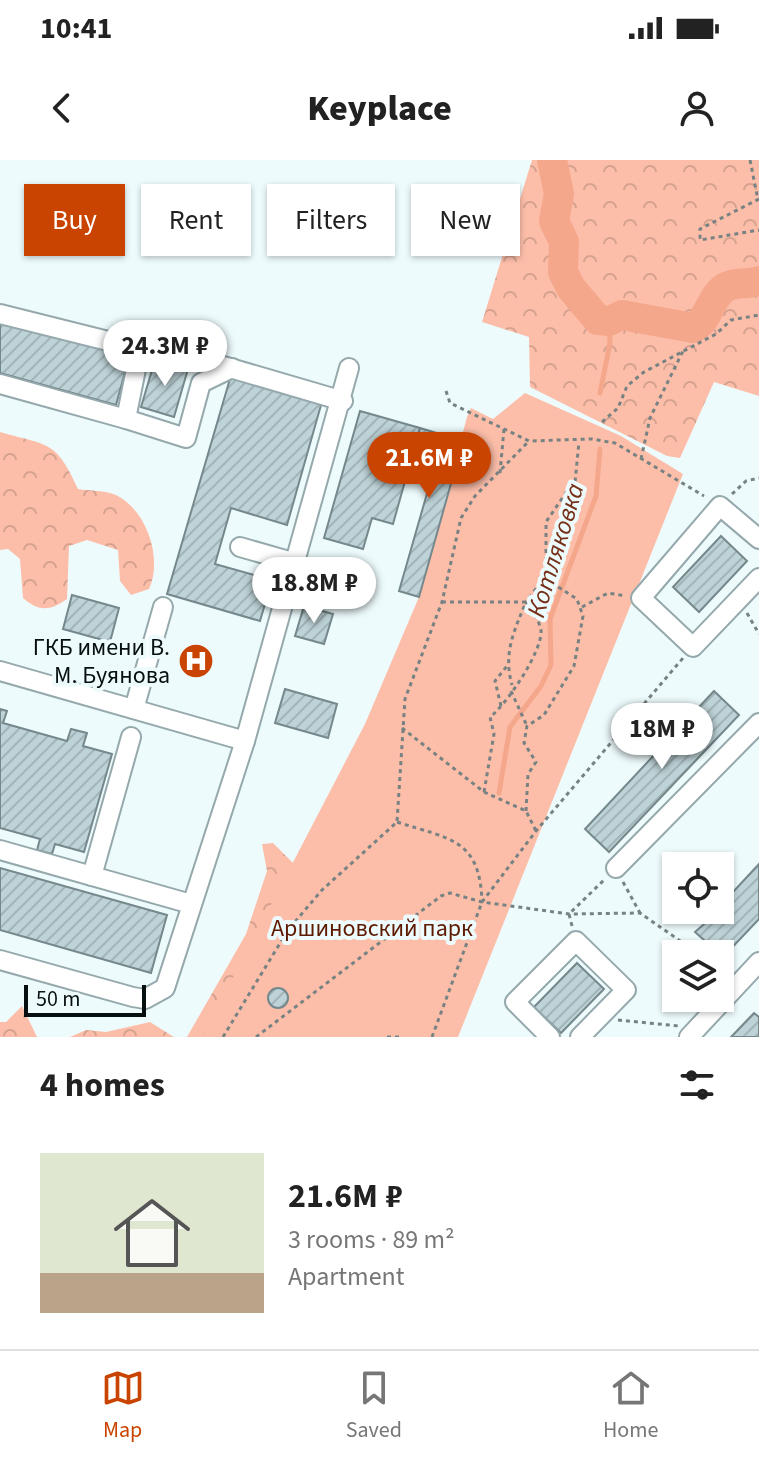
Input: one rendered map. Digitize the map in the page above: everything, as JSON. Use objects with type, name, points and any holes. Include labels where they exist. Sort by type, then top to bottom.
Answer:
[{"type":"lane","points":[[0,314],[140,349],[148,344],[343,401]]},
{"type":"lane","points":[[126,419],[140,349]]},
{"type":"lane","points":[[0,384],[186,438],[201,383],[232,368]]},
{"type":"lane","points":[[0,960],[145,999],[165,988],[245,741],[343,401],[349,368]]},
{"type":"lane","points":[[759,539],[720,506],[641,598],[693,647],[759,578]]},
{"type":"lane","points":[[240,547],[296,563]]},
{"type":"lane","points":[[134,709],[163,607]]},
{"type":"lane","points":[[0,671],[245,741]]},
{"type":"lane","points":[[616,868],[759,723]]},
{"type":"lane","points":[[92,876],[131,737]]},
{"type":"lane","points":[[0,850],[191,904]]},
{"type":"lane","points":[[550,1037],[515,1002],[576,941],[626,990],[580,1037]]},
{"type":"lane","points":[[694,1032],[759,962]]},
{"type":"path","points":[[750,160],[758,199],[700,229],[700,240],[759,230]]},
{"type":"path","points":[[602,422],[618,408],[627,386],[716,334],[731,320],[759,315]]},
{"type":"path","points":[[641,459],[650,418],[684,350]]},
{"type":"path","points":[[446,391],[450,403],[529,441],[603,440],[720,506],[746,481],[759,478]]},
{"type":"path","points":[[500,474],[504,429]]},
{"type":"path","points":[[223,1037],[288,930],[322,890],[397,822],[405,699],[442,602],[461,518],[475,496],[500,474],[529,441]]},
{"type":"path","points":[[536,831],[526,811],[528,774],[536,762],[524,743],[527,726],[512,689],[507,666],[509,646],[526,602],[544,578],[571,523],[579,442]]},
{"type":"path","points":[[547,572],[546,522],[575,479]]},
{"type":"path","points":[[527,726],[544,715],[574,666],[582,607],[568,591],[544,578]]},
{"type":"path","points":[[582,607],[608,593],[641,598]]},
{"type":"path","points":[[442,602],[526,602],[541,629],[537,652],[501,708],[490,717],[494,734],[484,792]]},
{"type":"path","points":[[432,1037],[482,902],[536,831],[693,647]]},
{"type":"path","points":[[501,708],[495,681],[507,666]]},
{"type":"path","points":[[402,728],[484,792],[526,811]]},
{"type":"path","points":[[397,822],[454,840],[467,850],[479,870],[482,902]]},
{"type":"path","points":[[569,914],[616,868],[640,913],[679,940]]},
{"type":"path","points":[[256,1037],[441,896],[450,893],[482,902],[569,914],[640,913]]},
{"type":"path","points":[[569,914],[576,941]]},
{"type":"path","points":[[598,1018],[694,1032]]},
{"type":"path","points":[[387,1037],[400,1037]]},
{"type":"green space","points":[[532,160],[759,160],[759,396],[714,382],[680,458],[667,456],[530,387],[529,337],[482,322],[502,256],[520,256],[520,199]]},
{"type":"green space","name":"Аршиновский парк","points":[[525,393],[621,436],[683,474],[458,1037],[202,1037],[365,724],[419,597],[471,408],[493,419]]},
{"type":"green space","points":[[0,432],[49,447],[63,461],[78,489],[102,491],[127,502],[144,523],[153,550],[153,577],[149,589],[131,595],[120,581],[118,550],[87,540],[69,546],[67,599],[55,606],[39,608],[23,598],[20,559],[8,549],[0,550]]},
{"type":"green space","points":[[273,843],[295,865],[211,1037],[187,1037],[246,934],[267,871],[262,844]]},
{"type":"green space","points":[[22,1006],[37,1037],[0,1037],[0,1022],[6,1022]]},
{"type":"green space","points":[[150,1022],[174,1037],[70,1037],[86,1030],[106,1032]]},
{"type":"building","points":[[0,317],[130,354],[116,405],[0,373]]},
{"type":"building","points":[[155,360],[188,369],[174,417],[141,407]]},
{"type":"building","points":[[232,372],[323,398],[287,525],[231,508],[215,564],[272,580],[260,621],[167,594]]},
{"type":"building","points":[[360,411],[420,428],[393,524],[372,518],[363,549],[324,538]]},
{"type":"building","points":[[420,428],[463,441],[419,597],[399,591],[430,483],[407,476]]},
{"type":"building","points":[[721,536],[747,561],[699,612],[673,587]]},
{"type":"building","points":[[72,595],[119,608],[110,642],[63,629]]},
{"type":"building","points":[[304,606],[333,614],[324,644],[295,636]]},
{"type":"building","points":[[285,689],[337,704],[328,738],[275,723]]},
{"type":"building","points":[[714,691],[739,715],[609,852],[585,829]]},
{"type":"building","points":[[0,709],[7,711],[3,723],[67,741],[71,729],[87,733],[83,746],[112,754],[84,852],[55,844],[52,854],[37,850],[40,839],[0,828]]},
{"type":"building","points":[[759,864],[759,919],[734,945],[734,940],[704,940],[695,932],[704,924],[734,924],[734,891]]},
{"type":"building","points":[[0,868],[167,915],[151,973],[0,930]]},
{"type":"building","points":[[577,963],[604,989],[561,1033],[534,1007]]},
{"type":"building","points":[[274,988],[282,988],[288,998],[282,1008],[274,1008],[268,1002],[268,994]]},
{"type":"building","points":[[754,1013],[759,1017],[759,1037],[731,1037]]},
{"type":"waterway","points":[[552,160],[559,194],[554,221],[564,242],[563,272],[571,288],[598,320],[609,321],[622,315],[693,328],[703,320],[720,291],[734,284],[759,281]]},
{"type":"waterway","name":"Котляковка","points":[[600,393],[610,343],[609,321]]},
{"type":"waterway","name":"Котляковка","points":[[499,793],[510,727],[541,686],[551,665],[550,619],[596,496],[600,449]]},
{"type":"place","name":"ГКБ имени В. М. Буянова","points":[[196,661]]}]
